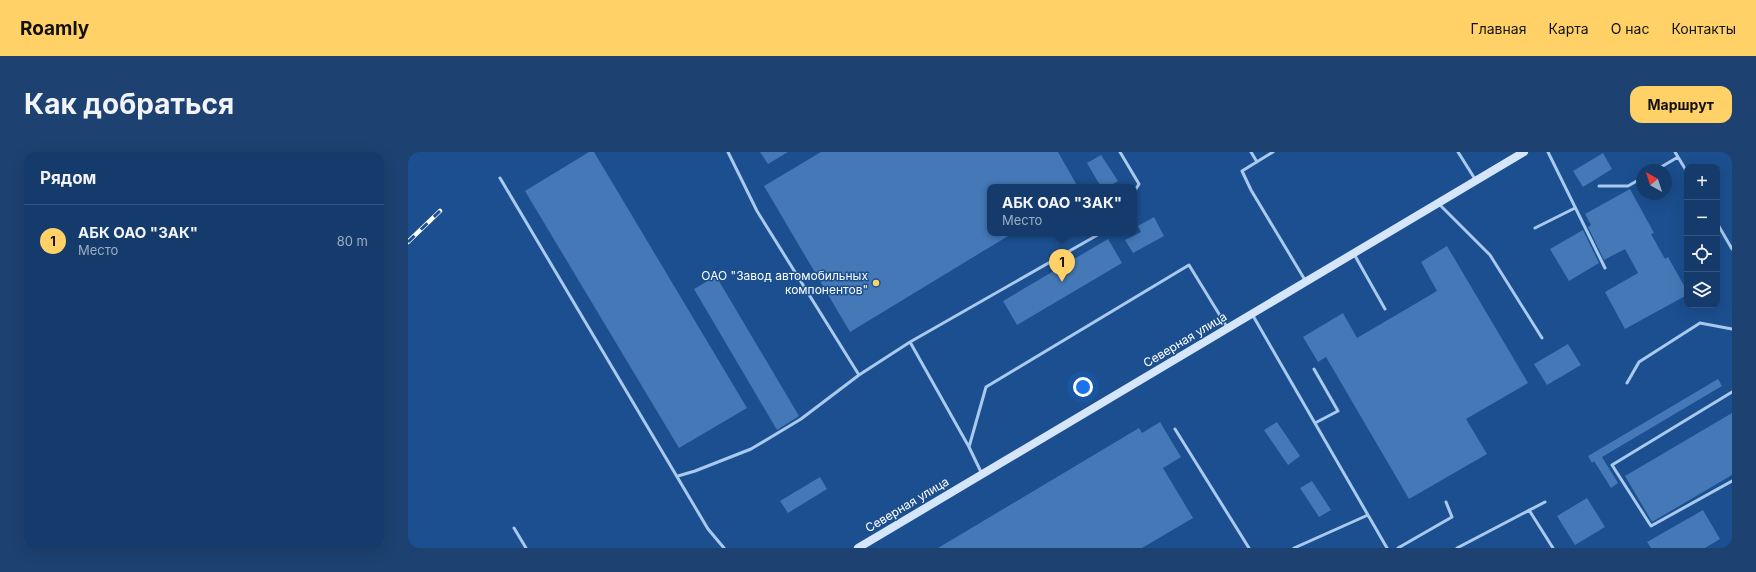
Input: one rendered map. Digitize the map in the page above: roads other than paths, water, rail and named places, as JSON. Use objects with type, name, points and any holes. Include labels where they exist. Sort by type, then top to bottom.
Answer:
[{"type":"main road","name":"Северная улица","points":[[858,548],[1524,152]]},
{"type":"lane","points":[[728,152],[757,211],[859,375]]},
{"type":"lane","points":[[1120,152],[1139,184],[1137,187]]},
{"type":"lane","points":[[1251,152],[1257,162]]},
{"type":"lane","points":[[1273,152],[1242,171],[1251,190],[1306,282]]},
{"type":"lane","points":[[1458,152],[1476,180]]},
{"type":"lane","points":[[1548,152],[1605,268]]},
{"type":"lane","points":[[1675,152],[1684,167]]},
{"type":"lane","points":[[1666,164],[1678,157]]},
{"type":"lane","points":[[500,178],[678,476],[708,529],[724,548]]},
{"type":"lane","points":[[1598,186],[1628,186],[1636,181]]},
{"type":"lane","points":[[1438,203],[1490,255],[1542,338]]},
{"type":"lane","points":[[1535,228],[1575,208]]},
{"type":"lane","points":[[1720,228],[1732,249]]},
{"type":"lane","points":[[678,476],[751,449],[801,419],[859,375],[910,342],[1096,236]]},
{"type":"lane","points":[[1354,254],[1385,309]]},
{"type":"lane","points":[[969,447],[986,387],[1189,265],[1228,328]]},
{"type":"lane","points":[[1252,314],[1387,548]]},
{"type":"lane","points":[[1627,383],[1639,362],[1700,323],[1732,329]]},
{"type":"lane","points":[[910,342],[983,474]]},
{"type":"lane","points":[[1314,369],[1338,411],[1315,423]]},
{"type":"lane","points":[[1732,392],[1612,464],[1651,526],[1732,481]]},
{"type":"lane","points":[[1175,429],[1249,548]]},
{"type":"lane","points":[[1398,548],[1452,517],[1446,502]]},
{"type":"lane","points":[[1458,548],[1545,502]]},
{"type":"lane","points":[[1529,510],[1554,548]]},
{"type":"lane","points":[[1294,548],[1368,515]]},
{"type":"lane","points":[[514,528],[526,548]]},
{"type":"railway","points":[[408,242],[440,211]]},
{"type":"place","name":"АБК ОАО \"ЗАК\"","points":[[1062,282]]},
{"type":"place","name":"ОАО \"Завод автомобильных компонентов\"","points":[[876,283]]}]
